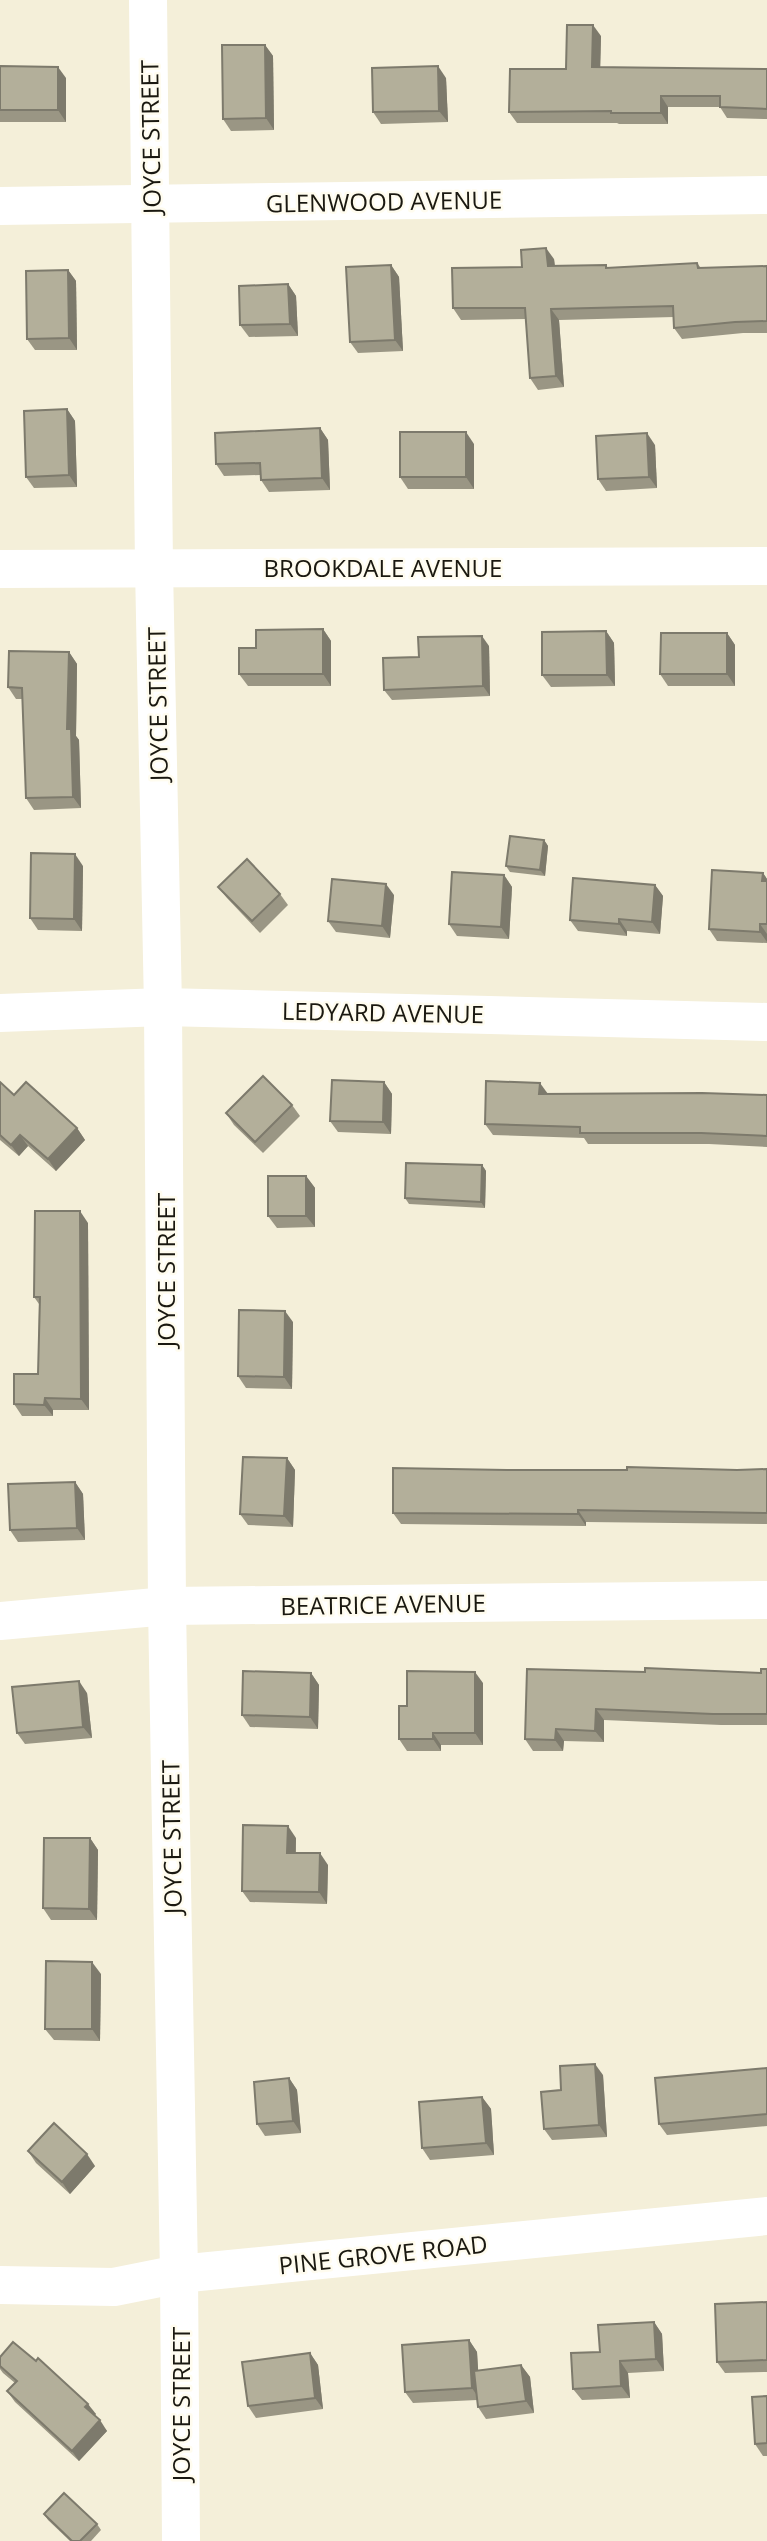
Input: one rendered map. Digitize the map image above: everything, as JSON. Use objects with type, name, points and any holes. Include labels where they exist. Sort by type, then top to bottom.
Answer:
[{"type":"street","name":"JOYCE STREET","points":[[148,0],[181,2541]]},
{"type":"street","name":"GLENWOOD AVENUE","points":[[0,206],[767,195]]},
{"type":"street","name":"BROOKDALE AVENUE","points":[[0,569],[767,566]]},
{"type":"street","name":"LEDYARD AVENUE","points":[[0,1013],[163,1007],[767,1022]]},
{"type":"street","name":"BEATRICE AVENUE","points":[[0,1621],[167,1606],[767,1600]]},
{"type":"street","name":"PINE GROVE ROAD","points":[[0,2285],[114,2287],[179,2274],[767,2216]]},
{"type":"building","points":[[567,25],[593,25],[592,67],[767,69],[767,109],[720,107],[720,96],[661,96],[661,113],[509,112],[510,69],[566,69]]},
{"type":"building","points":[[222,45],[265,45],[266,118],[223,119]]},
{"type":"building","points":[[0,66],[58,67],[58,110],[0,110]]},
{"type":"building","points":[[438,66],[439,111],[373,112],[372,68]]},
{"type":"building","points":[[546,248],[548,266],[606,265],[606,268],[697,263],[698,268],[767,266],[767,321],[674,328],[673,306],[551,309],[556,376],[530,378],[525,308],[453,308],[452,268],[522,267],[521,250]]},
{"type":"building","points":[[391,265],[395,340],[350,342],[346,267]]},
{"type":"building","points":[[68,270],[69,338],[27,339],[26,271]]},
{"type":"building","points":[[288,284],[290,324],[240,325],[239,286]]},
{"type":"building","points":[[67,409],[69,475],[26,477],[24,411]]},
{"type":"building","points":[[320,428],[322,478],[261,480],[260,463],[216,464],[215,433]]},
{"type":"building","points":[[400,432],[466,432],[466,477],[400,477]]},
{"type":"building","points":[[647,433],[649,477],[598,479],[596,436]]},
{"type":"building","points":[[323,629],[323,674],[239,674],[239,648],[256,648],[256,630]]},
{"type":"building","points":[[606,631],[607,675],[542,675],[542,632]]},
{"type":"building","points":[[661,633],[727,633],[727,674],[660,674]]},
{"type":"building","points":[[482,636],[483,686],[384,690],[383,658],[419,657],[418,637]]},
{"type":"building","points":[[9,651],[69,652],[67,729],[71,729],[73,797],[26,798],[22,688],[8,687]]},
{"type":"building","points":[[510,836],[544,840],[540,870],[506,866]]},
{"type":"building","points":[[31,853],[75,854],[74,919],[30,918]]},
{"type":"building","points":[[247,859],[280,894],[252,921],[218,887]]},
{"type":"building","points":[[712,870],[763,873],[762,881],[767,881],[767,924],[760,924],[760,932],[709,929]]},
{"type":"building","points":[[452,872],[504,875],[501,927],[449,924]]},
{"type":"building","points":[[573,878],[655,885],[652,922],[619,919],[619,924],[570,920]]},
{"type":"building","points":[[332,879],[386,884],[382,926],[328,921]]},
{"type":"building","points":[[263,1076],[292,1105],[255,1142],[226,1113]]},
{"type":"building","points":[[332,1080],[384,1082],[383,1122],[330,1121]]},
{"type":"building","points":[[486,1081],[540,1083],[539,1094],[767,1095],[767,1136],[580,1133],[580,1127],[485,1124]]},
{"type":"building","points":[[0,1082],[14,1095],[26,1082],[77,1128],[48,1159],[20,1135],[11,1145],[0,1135]]},
{"type":"building","points":[[406,1163],[482,1165],[481,1202],[405,1198]]},
{"type":"building","points":[[268,1176],[306,1176],[306,1216],[268,1216]]},
{"type":"building","points":[[35,1211],[80,1211],[81,1399],[45,1398],[44,1405],[14,1404],[14,1374],[38,1374],[40,1297],[34,1297]]},
{"type":"building","points":[[239,1310],[285,1311],[284,1377],[238,1376]]},
{"type":"building","points":[[243,1457],[287,1458],[284,1516],[240,1514]]},
{"type":"building","points":[[627,1467],[767,1469],[767,1513],[578,1510],[578,1514],[393,1513],[393,1468],[627,1470]]},
{"type":"building","points":[[75,1482],[77,1528],[10,1530],[8,1484]]},
{"type":"building","points":[[645,1668],[761,1673],[761,1669],[767,1669],[767,1714],[596,1709],[595,1731],[556,1729],[555,1740],[525,1739],[527,1669],[645,1672]]},
{"type":"building","points":[[243,1671],[311,1673],[310,1717],[242,1715]]},
{"type":"building","points":[[407,1671],[475,1672],[475,1733],[433,1733],[433,1739],[399,1739],[399,1706],[407,1706]]},
{"type":"building","points":[[79,1681],[83,1727],[17,1733],[12,1687]]},
{"type":"building","points":[[243,1825],[288,1826],[287,1853],[320,1853],[319,1892],[242,1891]]},
{"type":"building","points":[[44,1838],[90,1838],[89,1909],[43,1908]]},
{"type":"building","points":[[46,1961],[92,1962],[92,2029],[45,2029]]},
{"type":"building","points":[[595,2064],[599,2125],[544,2129],[541,2092],[561,2090],[560,2066]]},
{"type":"building","points":[[767,2068],[767,2114],[659,2124],[655,2078]]},
{"type":"building","points":[[289,2078],[293,2121],[257,2124],[254,2082]]},
{"type":"building","points":[[482,2097],[486,2143],[422,2148],[419,2102]]},
{"type":"building","points":[[54,2123],[87,2154],[62,2182],[28,2151]]},
{"type":"building","points":[[767,2302],[767,2360],[717,2362],[715,2304]]},
{"type":"building","points":[[654,2322],[656,2359],[620,2361],[621,2386],[573,2389],[571,2353],[600,2352],[598,2325]]},
{"type":"building","points":[[469,2340],[472,2388],[405,2392],[402,2345]]},
{"type":"building","points":[[13,2342],[36,2361],[38,2358],[88,2404],[85,2407],[100,2420],[72,2451],[7,2391],[17,2381],[0,2366],[0,2357]]},
{"type":"building","points":[[310,2353],[315,2398],[248,2406],[242,2362]]},
{"type":"building","points":[[521,2365],[526,2401],[478,2407],[474,2371]]},
{"type":"building","points":[[767,2396],[767,2443],[755,2444],[752,2397]]},
{"type":"building","points":[[64,2493],[97,2524],[80,2541],[72,2541],[44,2514]]}]
